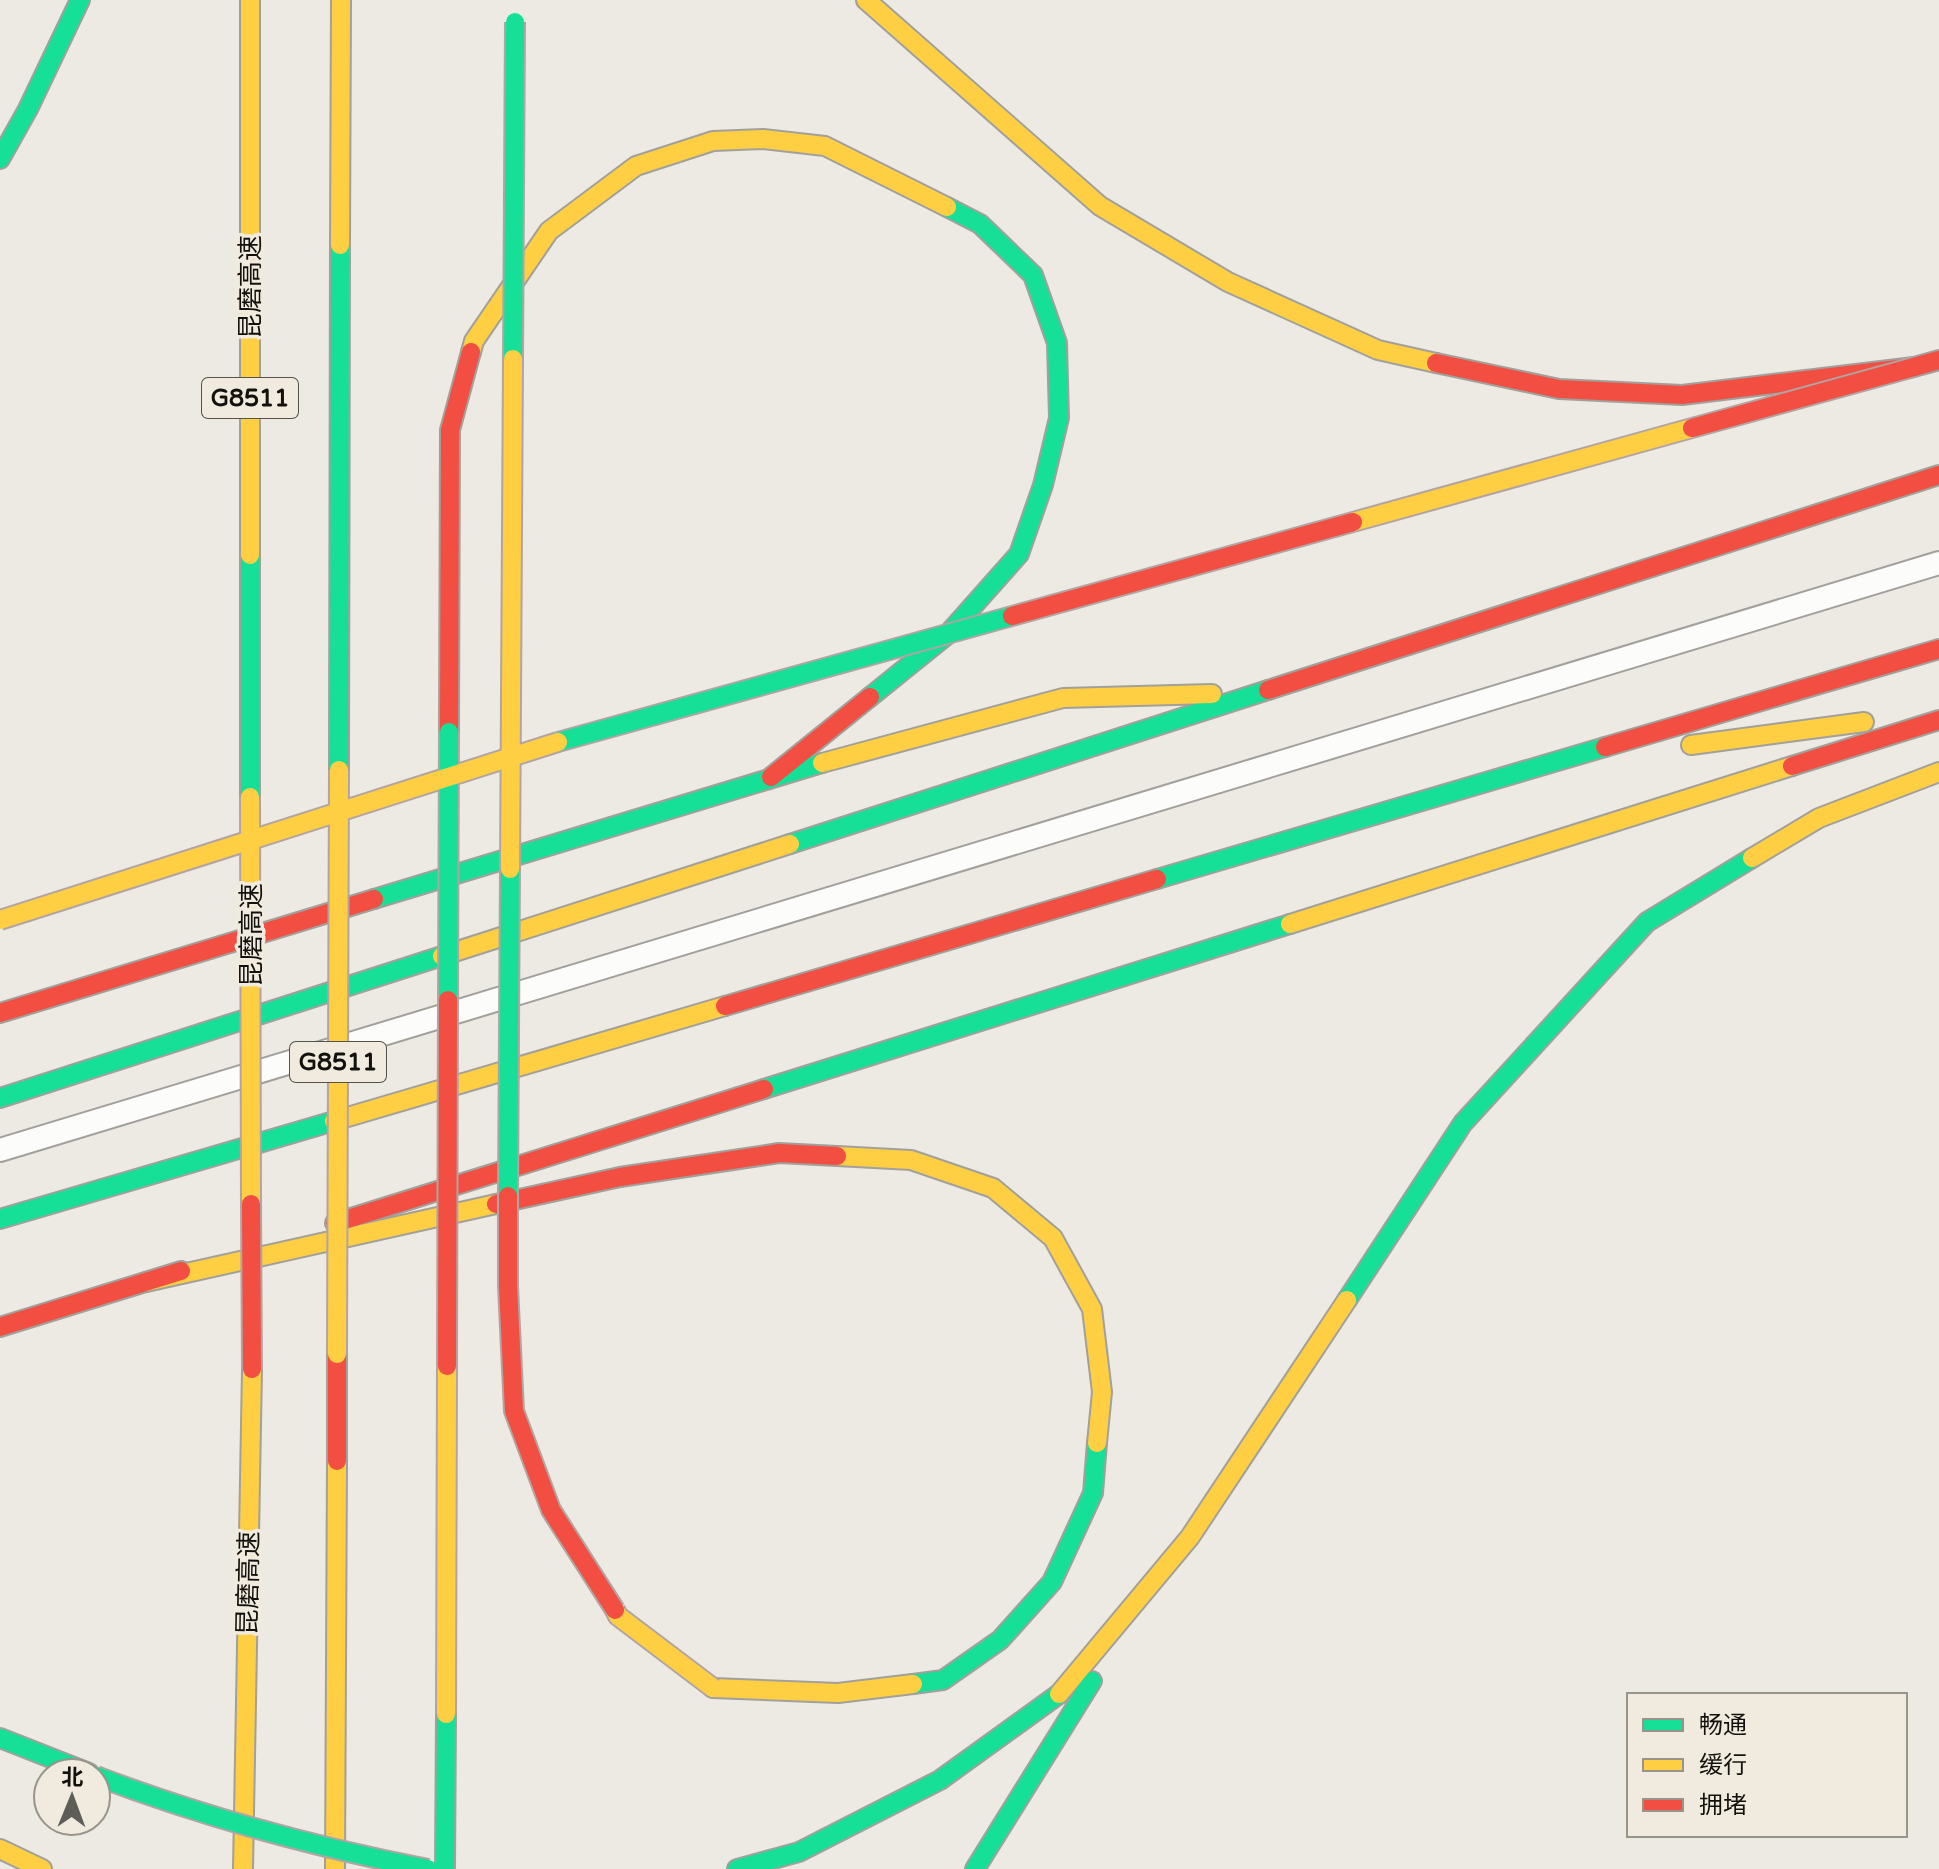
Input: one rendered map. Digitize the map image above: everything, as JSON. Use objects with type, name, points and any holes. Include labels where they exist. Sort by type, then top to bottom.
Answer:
[{"type":"main road","points":[[0,159],[28,109],[80,0]]},
{"type":"main road","name":"昆磨高速","points":[[243,1869],[252,1369],[250,0]]},
{"type":"main road","name":"G8511","points":[[335,1869],[341,0]]},
{"type":"main road","points":[[146,1282],[620,1177],[779,1153],[911,1160],[993,1188],[1053,1238],[1092,1309],[1102,1392],[1093,1493],[1052,1582],[1000,1640],[943,1680],[838,1693],[713,1688],[618,1616],[551,1510],[514,1411],[508,1286],[515,22],[516,0]]},
{"type":"main road","points":[[866,0],[1100,206],[1228,282],[1378,350],[1559,389],[1682,395],[1914,367]]},
{"type":"main road","points":[[445,1869],[450,430],[474,341],[549,231],[636,166],[713,141],[763,139],[825,146],[980,224],[1033,275],[1057,343],[1059,418],[1043,485],[1019,554],[948,634],[771,777]]},
{"type":"main road","points":[[0,920],[542,746],[1939,360]]},
{"type":"main road","points":[[0,1098],[1939,475]]},
{"type":"main road","points":[[0,1219],[1939,649]]},
{"type":"main road","points":[[0,1013],[771,777],[1063,698],[1262,693]]},
{"type":"main road","points":[[1550,765],[1939,712]]},
{"type":"main road","points":[[0,1327],[1939,720]]},
{"type":"main road","points":[[737,1869],[799,1852],[940,1780],[1060,1693],[1190,1537],[1463,1123],[1647,922],[1819,818],[1939,772]]},
{"type":"main road","points":[[975,1869],[1163,1569]]},
{"type":"main road","points":[[0,1738],[48,1757]]},
{"type":"main road","points":[[112,1782],[157,1800],[339,1852],[428,1869]]},
{"type":"main road","points":[[0,1849],[42,1869]]},
{"type":"main road","points":[[0,1866],[11,1869]]},
{"type":"lane","points":[[0,1150],[1939,563]]},
{"type":"traffic: fast","points":[[0,159],[28,109],[80,0]]},
{"type":"traffic: fast","points":[[513,359],[515,22]]},
{"type":"traffic: fast","points":[[870,697],[948,634],[1019,554],[1043,485],[1059,418],[1057,343],[1033,275],[980,224],[947,207]]},
{"type":"traffic: fast","points":[[339,770],[340,245]]},
{"type":"traffic: fast","points":[[250,555],[250,797]]},
{"type":"traffic: fast","points":[[558,742],[1012,616]]},
{"type":"traffic: fast","points":[[790,844],[1268,690]]},
{"type":"traffic: fast","points":[[448,1000],[449,732]]},
{"type":"traffic: fast","points":[[1157,879],[1605,747]]},
{"type":"traffic: fast","points":[[374,899],[822,763]]},
{"type":"traffic: fast","points":[[1347,1300],[1463,1123],[1647,922],[1752,858]]},
{"type":"traffic: fast","points":[[508,1196],[510,869]]},
{"type":"traffic: fast","points":[[764,1089],[1290,924]]},
{"type":"traffic: fast","points":[[0,1098],[442,956]]},
{"type":"traffic: fast","points":[[0,1219],[334,1121]]},
{"type":"traffic: fast","points":[[913,1684],[943,1680],[1000,1640],[1052,1582],[1093,1493],[1097,1443]]},
{"type":"traffic: fast","points":[[975,1869],[1092,1681]]},
{"type":"traffic: fast","points":[[737,1869],[799,1852],[940,1780],[1059,1694]]},
{"type":"traffic: fast","points":[[445,1869],[446,1714]]},
{"type":"traffic: fast","points":[[0,1738],[48,1757]]},
{"type":"traffic: fast","points":[[112,1782],[260,1830],[428,1869]]},
{"type":"traffic: slow","points":[[250,0],[250,555]]},
{"type":"traffic: slow","points":[[340,245],[341,0]]},
{"type":"traffic: slow","points":[[866,0],[1100,206],[1228,282],[1378,350],[1436,363]]},
{"type":"traffic: slow","points":[[471,352],[474,341],[549,231],[636,166],[713,141],[763,139],[825,146],[947,207]]},
{"type":"traffic: slow","points":[[510,869],[513,359]]},
{"type":"traffic: slow","points":[[1353,522],[1692,428]]},
{"type":"traffic: slow","points":[[822,763],[1063,698],[1212,694]]},
{"type":"traffic: slow","points":[[1691,745],[1864,722]]},
{"type":"traffic: slow","points":[[0,920],[558,742]]},
{"type":"traffic: slow","points":[[1290,924],[1792,766]]},
{"type":"traffic: slow","points":[[337,1354],[339,770]]},
{"type":"traffic: slow","points":[[1752,858],[1819,818],[1939,772]]},
{"type":"traffic: slow","points":[[250,797],[251,1204]]},
{"type":"traffic: slow","points":[[442,956],[790,844]]},
{"type":"traffic: slow","points":[[334,1121],[725,1006]]},
{"type":"traffic: slow","points":[[837,1156],[911,1160],[993,1188],[1053,1238],[1092,1309],[1102,1392],[1097,1443]]},
{"type":"traffic: slow","points":[[146,1282],[496,1204]]},
{"type":"traffic: slow","points":[[1059,1694],[1190,1537],[1347,1300]]},
{"type":"traffic: slow","points":[[446,1714],[447,1366]]},
{"type":"traffic: slow","points":[[243,1869],[252,1369]]},
{"type":"traffic: slow","points":[[335,1869],[337,1461]]},
{"type":"traffic: slow","points":[[615,1610],[618,1616],[713,1688]]},
{"type":"traffic: slow","points":[[713,1688],[838,1693],[913,1684]]},
{"type":"traffic: slow","points":[[0,1849],[42,1869]]},
{"type":"traffic: jam","points":[[449,732],[450,430],[471,352]]},
{"type":"traffic: jam","points":[[1436,363],[1559,389],[1682,395],[1914,367],[1939,360]]},
{"type":"traffic: jam","points":[[1692,428],[1914,367]]},
{"type":"traffic: jam","points":[[1268,690],[1939,475]]},
{"type":"traffic: jam","points":[[1012,616],[1353,522]]},
{"type":"traffic: jam","points":[[1605,747],[1939,649]]},
{"type":"traffic: jam","points":[[771,777],[870,697]]},
{"type":"traffic: jam","points":[[1792,766],[1939,720]]},
{"type":"traffic: jam","points":[[725,1006],[1157,879]]},
{"type":"traffic: jam","points":[[0,1013],[374,899]]},
{"type":"traffic: jam","points":[[447,1366],[448,1000]]},
{"type":"traffic: jam","points":[[335,1223],[764,1089]]},
{"type":"traffic: jam","points":[[496,1204],[620,1177],[779,1153],[837,1156]]},
{"type":"traffic: jam","points":[[508,1196],[508,1286],[514,1411],[551,1510],[615,1610]]},
{"type":"traffic: jam","points":[[251,1204],[252,1369]]},
{"type":"traffic: jam","points":[[0,1327],[181,1271]]},
{"type":"traffic: jam","points":[[337,1354],[337,1461]]}]
